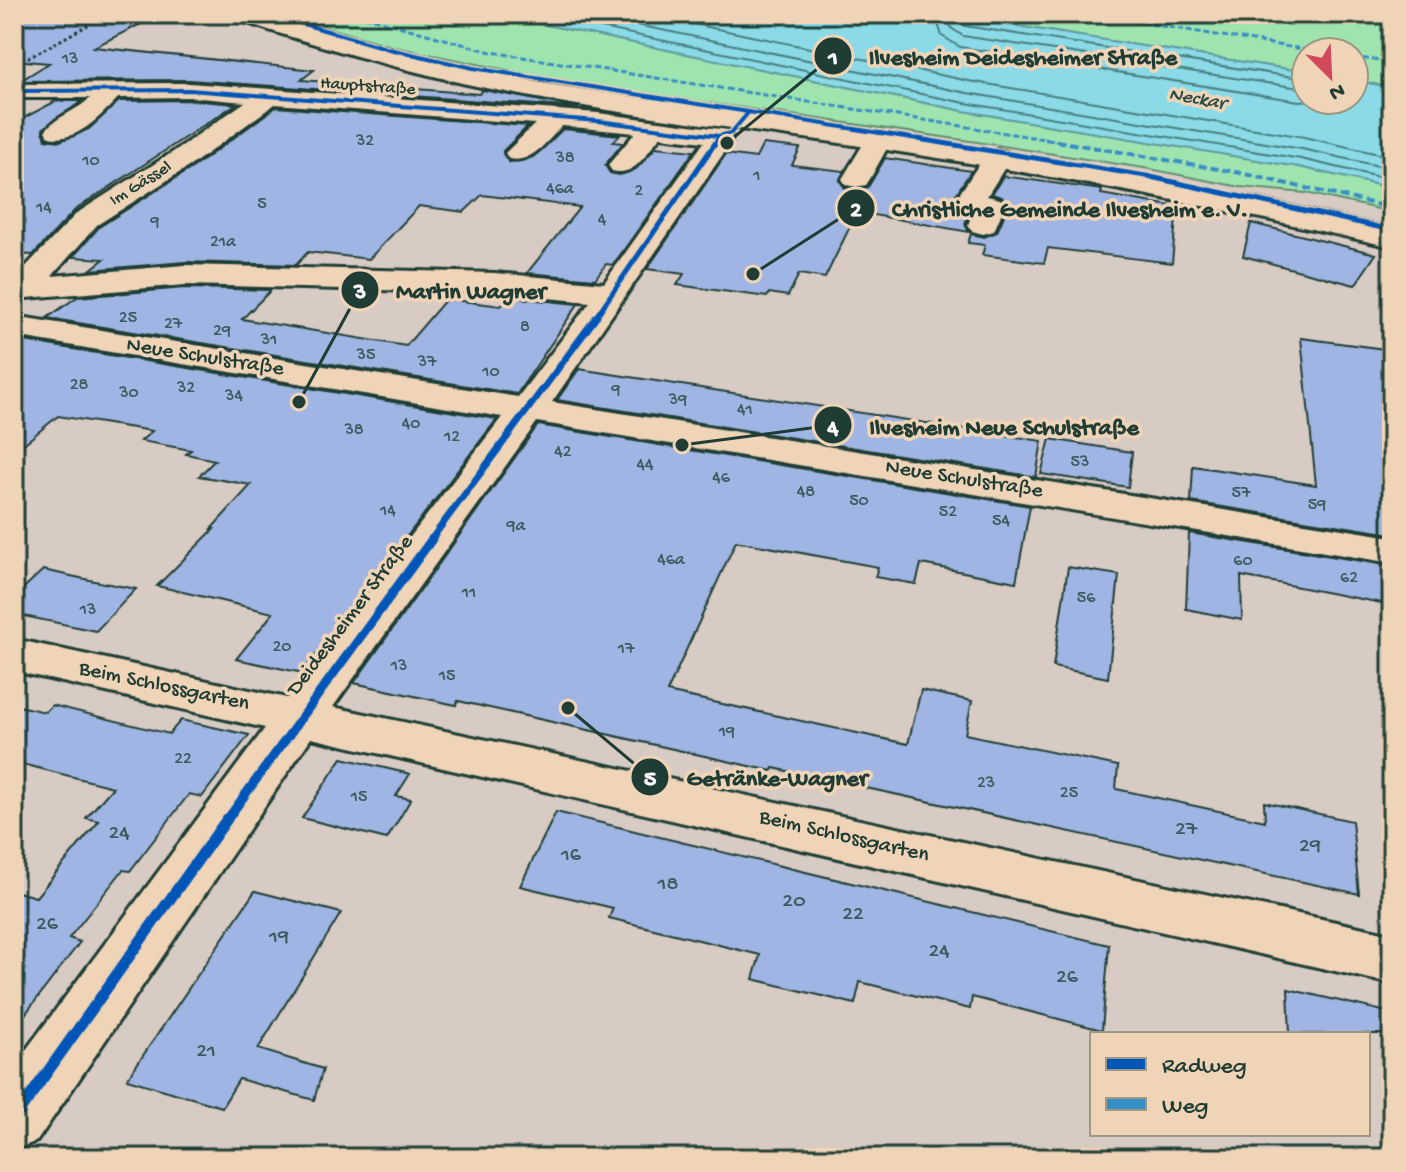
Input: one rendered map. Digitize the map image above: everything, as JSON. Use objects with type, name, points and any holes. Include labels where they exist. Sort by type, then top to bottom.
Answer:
[{"type":"street","points":[[243,14],[359,50],[461,74],[740,122],[997,158],[1274,210],[1392,238]]},
{"type":"street","name":"Hauptstraße","points":[[14,91],[53,88],[189,90],[617,121],[719,136]]},
{"type":"street","points":[[58,131],[88,115],[112,90]]},
{"type":"street","name":"Im Gässel","points":[[19,288],[87,219],[183,158],[270,96]]},
{"type":"street","points":[[519,153],[556,118]]},
{"type":"street","points":[[622,165],[654,127]]},
{"type":"street","name":"Deidesheimer Straße","points":[[14,1119],[300,716],[613,294],[717,144],[719,136]]},
{"type":"street","points":[[856,179],[878,141]]},
{"type":"street","points":[[983,225],[990,205],[969,202],[997,158]]},
{"type":"street","points":[[19,288],[185,275],[495,283],[613,294]]},
{"type":"street","name":"Neue Schulstraße","points":[[14,326],[1392,550]]},
{"type":"street","name":"Beim Schlossgarten","points":[[14,655],[1392,959]]},
{"type":"path","points":[[26,59],[108,14]]},
{"type":"green space","points":[[281,14],[493,14],[964,111],[1300,167],[1392,188],[1392,212],[1306,193],[1240,187],[1150,169],[977,142],[565,82],[395,47]]},
{"type":"green space","points":[[941,14],[1392,14],[1392,88],[1370,83],[1370,36],[1290,36],[1290,69]]},
{"type":"water","name":"Neckar","points":[[493,14],[941,14],[1290,69],[1290,116],[1370,116],[1370,83],[1392,88],[1392,188],[1299,167],[964,111]]},
{"type":"building","points":[[14,14],[161,14],[94,47],[314,70],[301,80],[479,94],[483,90],[579,108],[189,80],[20,81],[49,63],[14,60]]},
{"type":"building","points":[[189,100],[236,104],[75,210],[33,255],[14,254],[14,123],[56,101],[82,101],[43,129],[46,139],[60,141],[89,129],[119,101]]},
{"type":"building","points":[[276,107],[528,126],[503,151],[509,162],[533,157],[563,129],[620,135],[613,142],[623,143],[605,165],[610,173],[620,175],[636,169],[656,147],[694,151],[613,265],[606,264],[595,279],[527,273],[580,207],[482,195],[464,212],[419,206],[369,259],[308,252],[296,265],[185,262],[90,270],[104,259],[73,257],[99,227],[195,166]]},
{"type":"building","points":[[763,144],[800,148],[792,165],[844,171],[840,181],[845,188],[855,190],[868,187],[885,158],[971,171],[951,202],[957,210],[969,213],[965,224],[969,232],[857,212],[825,278],[799,274],[788,296],[769,293],[767,297],[677,285],[684,274],[647,269],[726,154],[756,158]]},
{"type":"building","points":[[1003,176],[1102,190],[1101,194],[1177,207],[1172,263],[1048,248],[1044,263],[982,255],[985,245],[968,243],[971,234],[984,237],[997,232],[1008,206],[1002,197],[992,194]]},
{"type":"building","points":[[1251,223],[1376,254],[1355,285],[1243,256]]},
{"type":"building","points":[[185,288],[271,290],[242,319],[406,346],[446,299],[501,306],[508,297],[578,304],[517,394],[47,318],[77,297]]},
{"type":"building","points":[[1301,338],[1392,350],[1392,534],[1191,502],[1193,466],[1316,485]]},
{"type":"building","points":[[18,340],[497,419],[303,672],[298,672],[236,659],[273,613],[157,586],[214,529],[211,529],[251,485],[199,476],[215,460],[186,454],[191,450],[141,441],[152,431],[58,416],[14,452],[14,343]]},
{"type":"building","points":[[579,369],[1042,441],[1036,477],[557,400]]},
{"type":"building","points":[[538,425],[1030,506],[1016,582],[921,564],[916,584],[875,577],[878,567],[736,541],[667,692],[908,744],[921,690],[972,701],[965,734],[1118,766],[1116,789],[1265,821],[1264,802],[1352,821],[1359,894],[773,768],[772,771],[458,701],[456,705],[354,683]]},
{"type":"building","points":[[1050,439],[1132,452],[1128,487],[1041,474]]},
{"type":"building","points":[[1189,533],[1392,566],[1392,605],[1241,576],[1242,620],[1186,609]]},
{"type":"building","points":[[1068,567],[1119,575],[1108,678],[1053,667]]},
{"type":"building","points":[[43,570],[136,589],[96,631],[14,614],[14,597]]},
{"type":"building","points":[[14,705],[45,712],[52,705],[169,734],[181,720],[249,735],[202,797],[189,794],[130,871],[123,870],[69,938],[80,942],[14,1029],[14,891],[36,897],[99,821],[86,818],[113,787],[14,762]]},
{"type":"building","points":[[342,758],[410,774],[396,796],[411,799],[387,839],[302,818]]},
{"type":"building","points":[[556,812],[1109,945],[1102,1030],[972,997],[970,1009],[860,982],[855,1004],[753,979],[760,955],[609,918],[613,908],[520,886]]},
{"type":"building","points":[[255,891],[341,913],[258,1049],[323,1069],[314,1100],[239,1079],[222,1107],[127,1079]]},
{"type":"building","points":[[1288,989],[1392,1013],[1392,1034],[1290,1032]]},
{"type":"marked path","points":[[356,14],[491,52],[1236,172],[1392,208]]},
{"type":"marked path","points":[[1089,14],[1290,47]]},
{"type":"marked path","points":[[1370,60],[1392,63]]},
{"type":"cycle path","points":[[269,14],[389,49],[473,68],[1146,176],[1392,230]]},
{"type":"cycle path","points":[[14,91],[189,90],[598,121],[719,136],[731,133],[748,113]]},
{"type":"cycle path","points":[[14,1119],[300,716],[613,294],[717,144],[719,136]]},
{"type":"place","name":"Ilvesheim Deidesheimer Straße","points":[[727,143]]},
{"type":"place","name":"Christliche Gemeinde Ilvesheim e. V.","points":[[753,274]]},
{"type":"place","name":"Martin Wagner","points":[[299,402]]},
{"type":"place","name":"Ilvesheim Neue Schulstraße","points":[[682,445]]},
{"type":"place","name":"Getränke-Wagner","points":[[568,708]]}]
